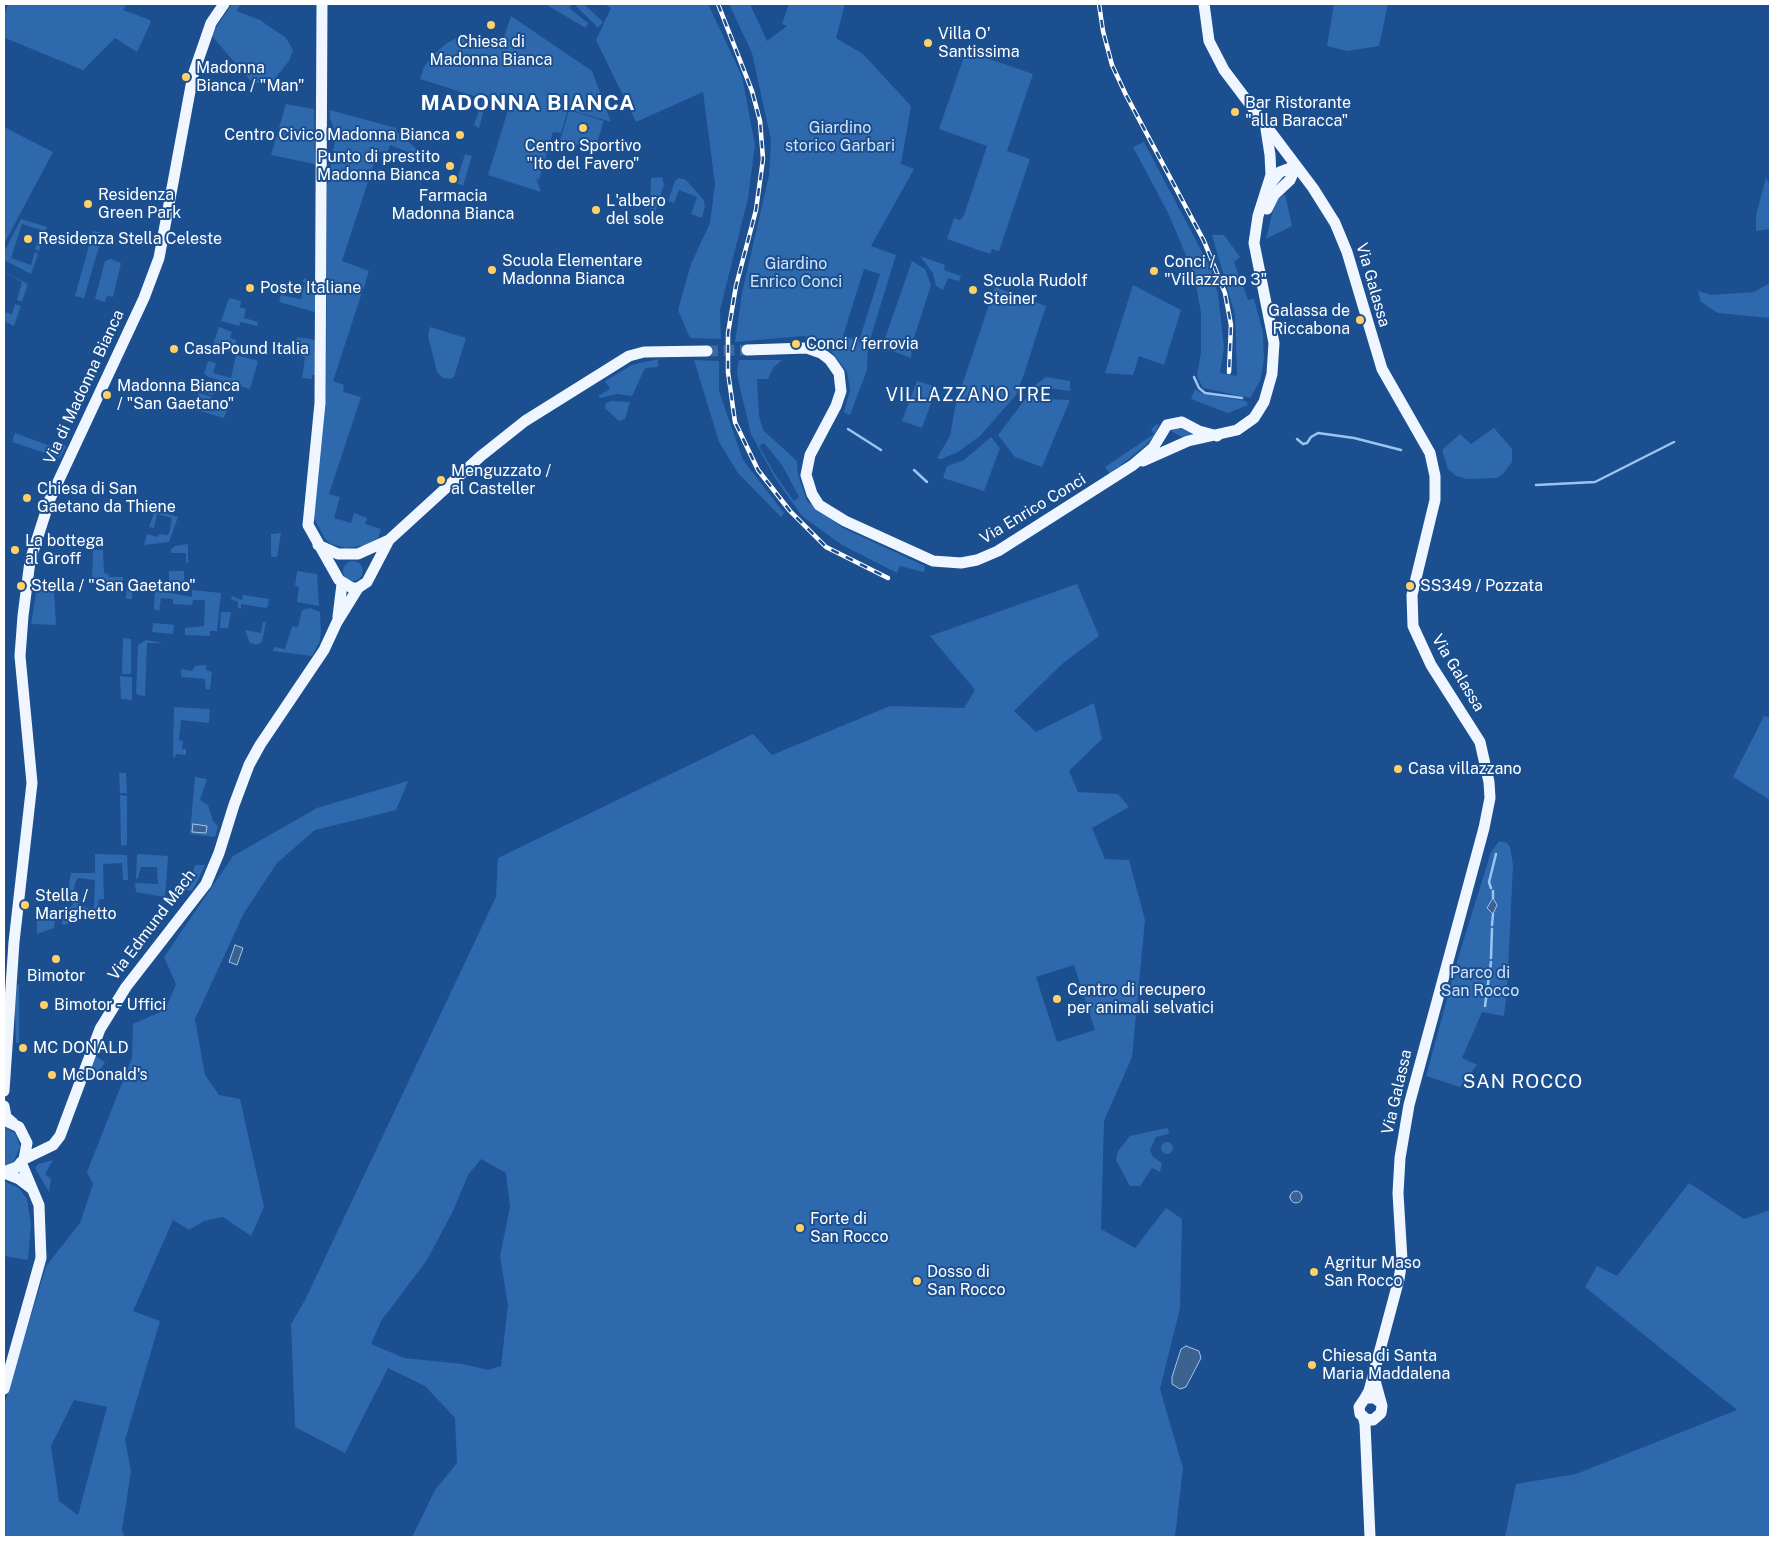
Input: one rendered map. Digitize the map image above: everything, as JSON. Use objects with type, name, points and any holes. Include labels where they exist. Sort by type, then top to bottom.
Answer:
[{"type":"main road","name":"Via di Madonna Bianca","points":[[4,1091],[14,942],[32,783],[20,656],[30,562],[50,499],[144,298],[159,258],[193,75],[211,23],[224,4]]},
{"type":"main road","points":[[322,4],[320,403],[308,514],[310,530],[342,584],[346,587],[358,588],[367,582],[389,540],[481,456],[525,421],[617,362],[644,352],[707,352]]},
{"type":"main road","name":"Via Galassa","points":[[1204,4],[1209,41],[1222,66],[1326,206],[1344,242],[1382,369],[1426,443],[1432,460],[1435,500],[1412,595],[1414,626],[1431,665],[1480,742],[1489,782],[1490,798],[1484,828],[1409,1105],[1400,1158],[1398,1192],[1402,1260],[1399,1279],[1365,1398]]},
{"type":"main road","points":[[1133,465],[1188,441],[1237,430],[1254,418],[1261,408],[1269,386],[1274,359],[1274,343],[1254,252],[1255,235],[1260,211],[1268,188],[1271,164],[1266,127]]},
{"type":"main road","points":[[1268,188],[1280,172],[1296,166]]},
{"type":"main road","points":[[1259,272],[1261,236],[1267,207],[1274,195],[1284,187],[1296,166]]},
{"type":"main road","points":[[1284,187],[1302,186],[1313,188]]},
{"type":"main road","name":"Via Enrico Conci","points":[[747,350],[807,348],[822,353],[830,360],[839,373],[841,391],[836,406],[810,455],[806,475],[812,494],[819,505],[845,521],[919,557],[933,561],[961,563],[988,556],[1133,465],[1153,448],[1167,425],[1182,422],[1199,431],[1217,436]]},
{"type":"main road","points":[[336,572],[339,560],[389,540]]},
{"type":"main road","points":[[318,545],[338,554],[354,554],[366,559],[371,573]]},
{"type":"main road","name":"Via Edmund Mach","points":[[337,622],[342,584]]},
{"type":"main road","name":"Via Edmund Mach","points":[[53,1145],[60,1136],[100,1029],[126,987],[206,884],[219,853],[249,765],[260,745],[324,650],[337,622],[358,588]]},
{"type":"main road","points":[[4,1106],[8,1121],[19,1127],[26,1138],[27,1148],[22,1161],[35,1192],[41,1214],[40,1258],[4,1389]]},
{"type":"main road","points":[[26,1138],[38,1145],[53,1145]]},
{"type":"main road","points":[[4,1173],[53,1145]]},
{"type":"main road","points":[[4,1173],[19,1178],[35,1192]]},
{"type":"main road","points":[[1365,1440],[1382,1410],[1373,1375]]},
{"type":"main road","points":[[1370,1537],[1365,1440],[1359,1407],[1365,1398],[1375,1398],[1381,1403]]},
{"type":"main road","points":[[1362,1416],[1369,1420],[1376,1419]]},
{"type":"green space","points":[[8,4],[126,4],[123,10],[151,22],[137,52],[115,38],[83,70],[5,38],[4,42],[4,17]]},
{"type":"green space","points":[[232,4],[241,4],[236,11],[260,20],[286,38],[293,50],[289,61],[273,81],[264,85],[250,80],[211,35]]},
{"type":"green space","points":[[545,4],[572,4],[569,8],[588,23],[586,28]]},
{"type":"green space","points":[[584,4],[603,22],[598,28],[576,6]]},
{"type":"green space","points":[[604,4],[708,4],[742,76],[755,145],[748,198],[720,310],[721,339],[690,338],[678,310],[691,264],[710,223],[715,184],[703,92],[636,122],[596,40],[611,8]]},
{"type":"green space","points":[[729,4],[750,4],[767,41],[787,26],[782,24],[789,4],[845,4],[836,38],[863,54],[911,106],[901,164],[914,169],[871,246],[896,255],[868,346],[867,370],[850,415],[844,412],[850,390],[847,372],[828,347],[815,339],[803,336],[735,342],[742,293],[769,175],[771,140],[752,53]],"holes":[[[864,269],[880,274],[859,341],[843,336]]]},
{"type":"green space","points":[[1334,4],[1388,4],[1379,46],[1347,51],[1327,46]]},
{"type":"green space","points":[[511,16],[592,71],[611,122],[568,109],[561,133],[553,132],[539,180],[536,178],[541,192],[488,175],[509,107],[420,79],[424,67],[434,54],[447,43],[457,38],[468,36],[501,46]]},
{"type":"green space","points":[[966,51],[1033,74],[1007,151],[1030,159],[999,251],[992,249],[990,254],[947,239],[954,218],[960,220],[964,215],[987,146],[939,129]]},
{"type":"green space","points":[[482,101],[486,102],[479,128],[474,125]]},
{"type":"green space","points":[[286,104],[314,109],[315,164],[271,155]]},
{"type":"green space","points":[[330,110],[396,128],[397,132],[419,151],[418,156],[390,145],[387,153],[378,151],[342,261],[369,271],[333,381],[344,385],[343,392],[361,397],[329,494],[340,497],[334,518],[351,523],[354,513],[367,518],[365,524],[381,529],[378,538],[368,545],[346,548],[331,544],[325,539],[311,513],[313,485],[326,396],[327,187],[336,134],[330,118]]},
{"type":"green space","name":"Centro Sportivo \"Ito del Favero\"","points":[[569,110],[604,121],[595,148],[578,144],[564,149],[558,148]]},
{"type":"green space","points":[[4,127],[53,152],[4,244]]},
{"type":"green space","points":[[1144,142],[1211,269],[1218,294],[1224,347],[1220,373],[1237,376],[1235,315],[1212,235],[1224,235],[1240,257],[1234,262],[1248,300],[1254,299],[1263,333],[1264,360],[1260,381],[1250,398],[1203,388],[1197,376],[1201,352],[1201,313],[1194,274],[1168,213],[1133,147]]},
{"type":"green space","points":[[465,154],[472,156],[463,186],[456,183]]},
{"type":"green space","points":[[662,177],[664,184],[654,216],[650,219],[651,178]]},
{"type":"green space","points":[[679,178],[686,180],[703,199],[705,205],[702,218],[691,214],[697,197],[679,190],[674,203],[668,201],[675,181]]},
{"type":"green space","points":[[1766,178],[1770,185],[1770,229],[1756,231],[1756,215]]},
{"type":"green space","points":[[1285,194],[1292,226],[1266,239],[1274,206],[1278,199]]},
{"type":"green space","points":[[21,219],[47,227],[39,251],[35,249],[41,230],[22,224],[11,258],[31,265],[35,252],[38,254],[31,274],[4,260],[4,252]]},
{"type":"green space","points":[[93,231],[103,233],[84,298],[75,296],[90,242],[95,243],[100,239],[100,236],[92,233]]},
{"type":"green space","points":[[920,256],[945,265],[944,270],[961,276],[959,281],[948,278],[943,290],[936,286],[933,273]]},
{"type":"green space","points":[[111,259],[121,263],[113,297],[107,296],[105,302],[95,299],[105,261]]},
{"type":"green space","points":[[912,261],[925,269],[931,285],[912,344],[911,358],[882,347]]},
{"type":"green space","points":[[4,272],[28,284],[22,302],[17,300],[22,282],[5,273],[4,277]]},
{"type":"green space","points":[[305,278],[315,283],[315,312],[279,302],[281,295],[301,299],[305,282],[302,281]]},
{"type":"green space","points":[[1770,283],[1770,318],[1718,313],[1701,302],[1698,291],[1711,295],[1754,292]]},
{"type":"green space","points":[[1133,285],[1181,310],[1164,365],[1139,356],[1133,375],[1105,373]]},
{"type":"green space","points":[[995,287],[1046,306],[1024,374],[1016,395],[980,436],[958,452],[941,459],[937,458],[950,436],[956,403]]},
{"type":"green space","points":[[229,298],[241,301],[240,307],[246,309],[244,318],[258,322],[257,326],[241,322],[239,326],[221,321]]},
{"type":"green space","points":[[15,304],[21,306],[14,326],[4,321],[4,312],[12,314]]},
{"type":"green space","points":[[219,327],[232,332],[230,338],[236,340],[235,353],[212,348]]},
{"type":"green space","points":[[430,327],[466,338],[454,377],[450,379],[443,378],[437,372],[428,336]]},
{"type":"green space","points":[[297,337],[315,340],[315,375],[312,375],[312,379],[302,378],[305,357],[293,354]]},
{"type":"green space","points":[[236,355],[258,361],[250,389],[204,374],[208,361],[216,363],[213,373],[231,378]]},
{"type":"green space","points":[[658,359],[658,367],[645,368],[632,396],[617,394],[600,398],[598,396],[610,389],[605,381],[632,365]]},
{"type":"green space","points":[[694,360],[719,361],[719,391],[743,460],[784,513],[781,517],[738,473],[719,442]]},
{"type":"green space","points":[[739,360],[782,360],[773,368],[768,379],[757,379],[759,416],[763,430],[797,461],[798,475],[807,501],[843,528],[925,566],[924,572],[900,566],[897,573],[842,545],[802,516],[775,478],[751,434],[737,371]],"holes":[[[764,443],[782,465],[799,497],[794,501],[776,476],[759,446]]]},
{"type":"green space","points":[[1046,377],[1070,381],[1070,391],[1034,386]]},
{"type":"green space","points":[[203,380],[215,384],[213,395],[199,391]]},
{"type":"green space","points":[[917,381],[937,387],[922,428],[902,421]]},
{"type":"green space","points":[[1195,389],[1203,394],[1246,401],[1248,405],[1228,413],[1191,399]]},
{"type":"green space","points":[[199,393],[212,397],[210,405],[227,410],[224,418],[193,409]]},
{"type":"green space","points":[[1026,398],[1070,400],[1042,467],[1015,457],[998,435]]},
{"type":"green space","points":[[611,401],[630,402],[625,419],[619,421],[605,408],[606,403]]},
{"type":"green space","points":[[1157,424],[1159,425],[1154,436],[1146,445],[1110,474],[1105,467],[1154,434],[1151,429]]},
{"type":"green space","points":[[1181,426],[1198,433],[1182,437],[1171,431]]},
{"type":"green space","points":[[1494,428],[1512,449],[1512,462],[1503,474],[1496,478],[1467,479],[1456,476],[1448,469],[1442,450],[1460,434],[1471,444]]},
{"type":"green space","points":[[15,433],[53,447],[55,442],[66,446],[60,458],[12,442]]},
{"type":"green space","points":[[991,437],[1000,448],[984,491],[943,478],[947,466],[964,460]]},
{"type":"green space","points":[[155,510],[178,517],[169,542],[144,545],[147,534],[158,537],[159,534],[169,534],[172,518],[157,514],[154,528],[149,527]]},
{"type":"green space","points":[[281,533],[277,557],[271,557],[271,534]]},
{"type":"green space","points":[[188,544],[188,563],[186,563],[186,553],[171,553],[171,549],[175,546]]},
{"type":"green space","points":[[93,550],[103,550],[104,573],[108,574],[109,577],[123,577],[123,589],[102,588],[101,591],[96,591],[96,582],[92,581]]},
{"type":"green space","points":[[353,561],[360,564],[363,571],[360,578],[353,581],[346,578],[343,571],[346,564]]},
{"type":"green space","points":[[169,571],[184,571],[184,589],[169,587]]},
{"type":"green space","points":[[297,571],[317,574],[319,606],[297,602],[299,587],[295,586]]},
{"type":"green space","points":[[127,581],[132,582],[132,599],[126,599]]},
{"type":"green space","points":[[1077,584],[1099,636],[1062,664],[1014,711],[1036,732],[1094,703],[1102,739],[1069,771],[1078,792],[1118,794],[1129,807],[1092,828],[1105,859],[1129,860],[1145,920],[1132,1057],[1104,1121],[1101,1229],[1135,1248],[1166,1208],[1182,1219],[1180,1308],[1160,1389],[1183,1468],[1175,1537],[412,1537],[435,1490],[457,1463],[455,1418],[425,1386],[388,1368],[345,1453],[295,1427],[291,1324],[305,1300],[496,897],[498,858],[753,734],[772,755],[890,706],[964,708],[975,690],[930,636]],"holes":[[[1074,965],[1095,1030],[1057,1042],[1036,977]],[[481,1159],[506,1173],[510,1207],[500,1256],[508,1305],[501,1366],[488,1370],[463,1364],[404,1358],[371,1344],[381,1321],[427,1260],[453,1211],[468,1175]]]},
{"type":"green space","points":[[37,587],[54,589],[56,625],[31,624]]},
{"type":"green space","points":[[155,590],[192,597],[192,590],[221,593],[217,631],[210,631],[210,636],[185,635],[185,628],[204,626],[205,600],[193,600],[192,605],[173,604],[173,599],[161,598],[159,611],[154,609]]},
{"type":"green space","points":[[243,595],[269,599],[268,606],[266,608],[241,604],[241,609],[238,608],[238,602],[231,599],[232,596],[242,600]]},
{"type":"green space","points":[[310,608],[320,612],[321,631],[320,641],[312,656],[273,651],[274,647],[285,649],[292,626],[298,627],[302,610]]},
{"type":"green space","points":[[221,612],[231,612],[228,628],[220,628]]},
{"type":"green space","points":[[263,622],[266,622],[262,642],[257,645],[250,643],[245,630],[261,633]]},
{"type":"green space","points":[[153,623],[174,625],[173,634],[152,632]]},
{"type":"green space","points":[[123,638],[131,639],[131,674],[122,674]]},
{"type":"green space","points":[[146,640],[163,643],[147,643],[145,696],[136,693],[138,645]]},
{"type":"green space","points":[[206,665],[206,670],[212,672],[210,689],[206,689],[205,679],[182,677],[181,675],[181,669],[192,671],[195,666]]},
{"type":"green space","points":[[120,676],[132,677],[132,700],[121,699]]},
{"type":"green space","points":[[174,707],[210,709],[209,723],[181,720],[179,740],[183,741],[182,749],[186,749],[186,755],[176,754],[173,757]]},
{"type":"green space","points":[[1764,716],[1770,718],[1770,800],[1733,777]]},
{"type":"green space","points":[[119,773],[126,773],[127,793],[120,793]]},
{"type":"green space","points":[[195,777],[207,779],[200,800],[208,805],[213,821],[218,826],[215,837],[190,834]]},
{"type":"green space","points":[[408,781],[396,810],[315,830],[277,863],[244,913],[195,1019],[205,1075],[219,1095],[240,1099],[264,1207],[251,1236],[223,1217],[204,1221],[189,1230],[173,1220],[133,1311],[160,1321],[125,1440],[131,1471],[122,1530],[125,1537],[4,1537],[4,1406],[46,1266],[80,1223],[93,1184],[87,1172],[132,1058],[133,1024],[165,1010],[176,984],[164,957],[233,856],[317,808]],"holes":[[[74,1400],[107,1407],[78,1515],[59,1501],[51,1446]]]},
{"type":"green space","points":[[120,795],[127,796],[127,845],[121,846]]},
{"type":"green space","name":"Parco di San Rocco","points":[[1499,841],[1507,843],[1510,847],[1513,865],[1504,1016],[1482,1012],[1462,1058],[1477,1065],[1460,1087],[1426,1076],[1459,955],[1491,852]]},
{"type":"green space","points":[[95,854],[127,855],[128,880],[123,880],[122,863],[103,864],[104,899],[99,899],[97,913],[64,925],[62,924],[64,910],[72,906],[74,898],[80,898],[79,905],[90,909],[94,907],[95,880],[78,878],[74,890],[68,891],[71,873],[95,873]]},
{"type":"green space","points":[[137,854],[168,856],[165,897],[136,892],[135,883],[158,884],[157,867],[141,867],[136,879]]},
{"type":"green space","points":[[195,865],[205,865],[192,891],[182,889],[182,885],[187,886],[190,881]]},
{"type":"green space","points":[[37,917],[55,919],[54,928],[37,934]]},
{"type":"green space","points":[[19,984],[19,1043],[16,1043],[15,1009],[17,986]]},
{"type":"green space","points":[[94,1055],[105,1062],[96,1078],[93,1079],[86,1076]]},
{"type":"green space","points":[[4,1127],[15,1133],[20,1147],[14,1161],[4,1167]]},
{"type":"green space","points":[[1167,1128],[1168,1134],[1156,1137],[1150,1150],[1153,1157],[1162,1163],[1160,1172],[1152,1168],[1140,1186],[1130,1186],[1116,1160],[1118,1151],[1130,1136]]},
{"type":"green space","points":[[1167,1142],[1173,1148],[1167,1154],[1161,1148]]},
{"type":"green space","points":[[53,1160],[45,1174],[51,1179],[49,1192],[35,1168],[38,1164]]},
{"type":"green space","points":[[4,1181],[19,1188],[27,1199],[31,1224],[28,1260],[4,1256]]},
{"type":"green space","points":[[1689,1183],[1744,1219],[1770,1210],[1770,1537],[1505,1537],[1516,1484],[1576,1474],[1737,1410],[1585,1287],[1597,1266],[1617,1276]]},
{"type":"shaded area","points":[[193,824],[207,826],[206,833],[192,832]]},
{"type":"shaded area","points":[[1493,898],[1497,905],[1493,914],[1487,908]]},
{"type":"shaded area","points":[[235,945],[243,948],[237,965],[229,962]]},
{"type":"shaded area","points":[[1296,1191],[1302,1197],[1296,1203],[1290,1197]]},
{"type":"shaded area","points":[[1186,1346],[1199,1351],[1201,1358],[1186,1387],[1180,1389],[1172,1384],[1172,1377],[1181,1349]]},
{"type":"waterway","points":[[1194,377],[1199,388],[1205,393],[1242,398]]},
{"type":"waterway","points":[[848,429],[881,450]]},
{"type":"waterway","points":[[1297,439],[1303,444],[1307,443],[1311,437],[1318,433],[1354,438],[1401,450]]},
{"type":"waterway","points":[[1536,485],[1595,482],[1674,442]]},
{"type":"waterway","points":[[914,470],[927,482]]},
{"type":"waterway","points":[[1491,888],[1489,882],[1496,854]]},
{"type":"waterway","points":[[1493,891],[1493,898]]},
{"type":"waterway","points":[[1492,925],[1493,914]]},
{"type":"waterway","points":[[1491,958],[1492,929]]},
{"type":"waterway","points":[[1485,1006],[1491,962]]},
{"type":"tunnel","points":[[707,351],[747,350]]},
{"type":"railway","points":[[718,4],[752,91],[760,121],[763,159],[756,210],[736,286],[728,333],[728,372],[735,422],[758,470],[790,511],[826,547],[888,578]]},
{"type":"railway","points":[[1099,4],[1103,31],[1112,65],[1204,241],[1225,293],[1231,325],[1229,372]]},
{"type":"place","name":"Chiesa di Madonna Bianca","points":[[491,25]]},
{"type":"place","name":"Villa O' Santissima","points":[[928,43]]},
{"type":"place","name":"Madonna Bianca / \"Man\"","points":[[186,77]]},
{"type":"place","name":"Bar Ristorante \"alla Baracca\"","points":[[1235,112]]},
{"type":"place","name":"Centro Sportivo \"Ito del Favero\"","points":[[583,128]]},
{"type":"place","name":"Centro Civico Madonna Bianca","points":[[460,135]]},
{"type":"place","name":"Punto di prestito Madonna Bianca","points":[[450,166]]},
{"type":"place","name":"Farmacia Madonna Bianca","points":[[453,179]]},
{"type":"place","name":"Residenza Green Park","points":[[88,204]]},
{"type":"place","name":"L'albero del sole","points":[[596,210]]},
{"type":"place","name":"Residenza Stella Celeste","points":[[28,239]]},
{"type":"place","name":"Scuola Elementare Madonna Bianca","points":[[492,270]]},
{"type":"place","name":"Conci / \"Villazzano 3\"","points":[[1154,271]]},
{"type":"place","name":"Poste Italiane","points":[[250,288]]},
{"type":"place","name":"Scuola Rudolf Steiner","points":[[973,290]]},
{"type":"place","name":"Galassa de Riccabona","points":[[1360,320]]},
{"type":"place","name":"Conci / ferrovia","points":[[796,344]]},
{"type":"place","name":"CasaPound Italia","points":[[174,349]]},
{"type":"place","name":"Madonna Bianca / \"San Gaetano\"","points":[[107,395]]},
{"type":"place","name":"Menguzzato / al Casteller","points":[[441,480]]},
{"type":"place","name":"Chiesa di San Gaetano da Thiene","points":[[27,498]]},
{"type":"place","name":"La bottega al Groff","points":[[15,550]]},
{"type":"place","name":"Stella / \"San Gaetano\"","points":[[21,586]]},
{"type":"place","name":"SS349 / Pozzata","points":[[1410,586]]},
{"type":"place","name":"Casa villazzano","points":[[1398,769]]},
{"type":"place","name":"Stella / Marighetto","points":[[25,905]]},
{"type":"place","name":"Bimotor","points":[[56,959]]},
{"type":"place","name":"Centro di recupero per animali selvatici","points":[[1057,999]]},
{"type":"place","name":"Bimotor - Uffici","points":[[44,1005]]},
{"type":"place","name":"MC DONALD","points":[[23,1048]]},
{"type":"place","name":"McDonald's","points":[[52,1075]]},
{"type":"place","name":"Forte di San Rocco","points":[[800,1228]]},
{"type":"place","name":"Agritur Maso San Rocco","points":[[1314,1272]]},
{"type":"place","name":"Dosso di San Rocco","points":[[917,1281]]},
{"type":"place","name":"Chiesa di Santa Maria Maddalena","points":[[1312,1365]]},
{"type":"district","name":"MADONNA BIANCA","points":[[528,104]]},
{"type":"district","name":"VILLAZZANO TRE","points":[[969,395]]},
{"type":"district","name":"SAN ROCCO","points":[[1523,1082]]},
{"type":"park label","name":"Giardino storico Garbari","points":[[840,137]]},
{"type":"park label","name":"Giardino Enrico Conci","points":[[796,273]]}]
